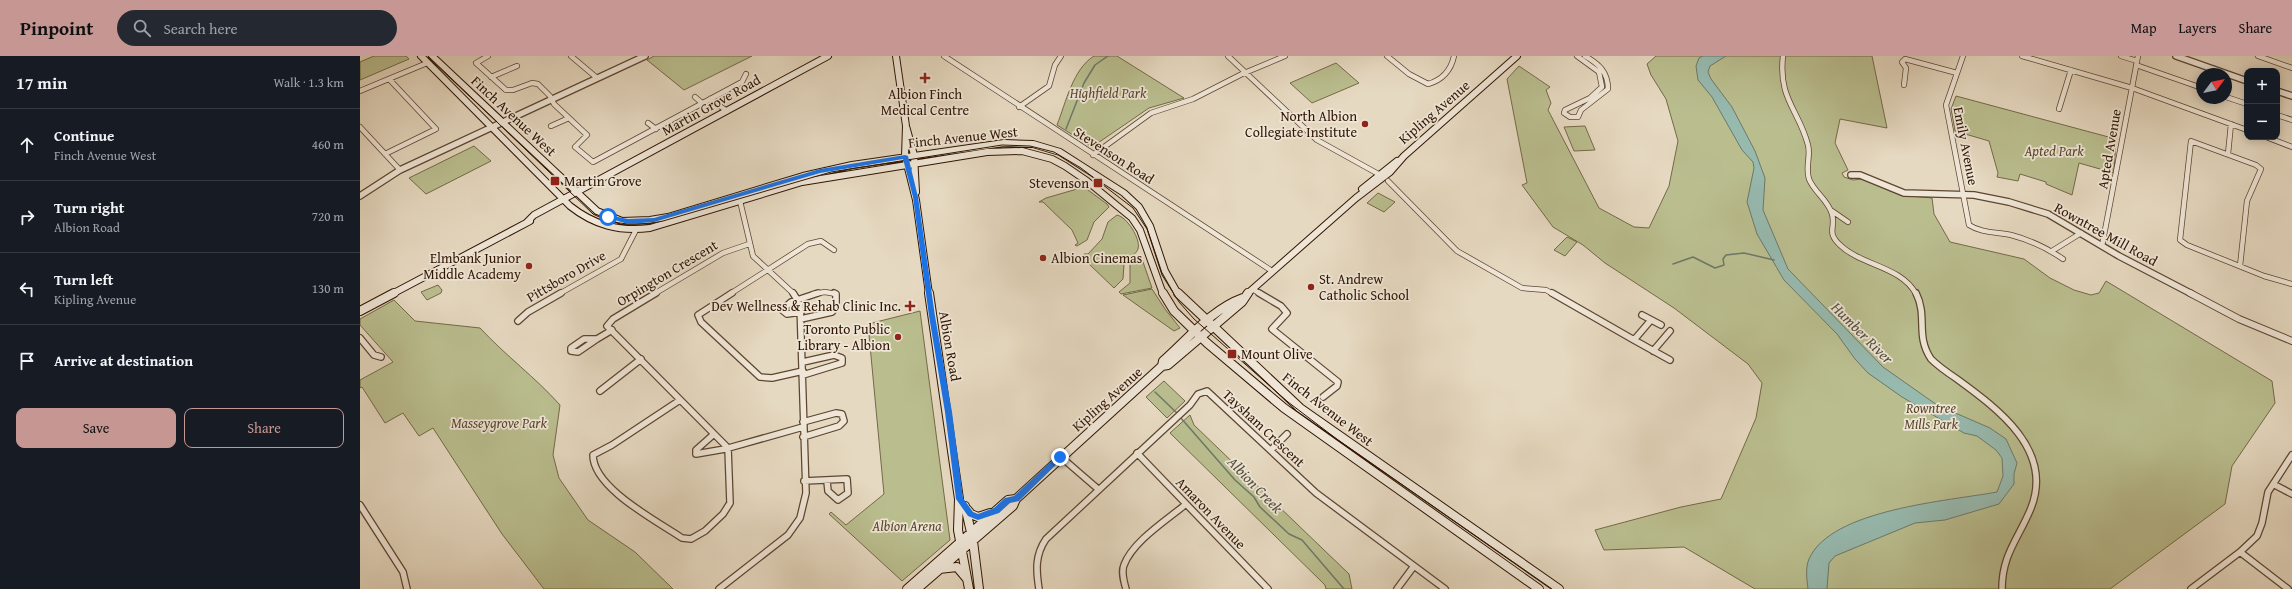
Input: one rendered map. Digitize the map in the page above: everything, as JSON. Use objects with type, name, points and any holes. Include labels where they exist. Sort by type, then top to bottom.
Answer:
[{"type":"main road","name":"Finch Avenue West","points":[[421,56],[565,201],[594,223],[618,230],[636,230],[664,224],[808,181],[907,164],[1009,150],[1038,154],[1066,166],[1114,201],[1132,218],[1140,230],[1162,292],[1174,310],[1198,335],[1284,408],[1539,589]]},
{"type":"main road","name":"Martin Grove Road","points":[[360,310],[527,222],[538,218],[565,201],[603,182],[606,178],[828,56]]},
{"type":"main road","name":"Albion Road","points":[[896,56],[906,126],[914,155],[916,197],[932,316],[962,502],[972,536],[979,589]]},
{"type":"main road","name":"Kipling Avenue","points":[[972,536],[1013,506],[1016,499],[1060,457],[1162,366],[1168,365],[1198,335],[1242,302],[1243,298],[1272,271],[1356,198],[1384,178],[1404,156],[1518,56]]},
{"type":"main road","name":"Finch Avenue West","points":[[435,57],[597,211],[608,217],[628,222],[649,221],[820,171],[905,156],[1018,143],[1047,147],[1070,156],[1124,193],[1139,207],[1150,226],[1170,281],[1180,297],[1209,326],[1314,418],[1559,589]]},
{"type":"main road","name":"Albion Road","points":[[906,126],[903,142],[905,156],[916,197]]},
{"type":"main road","name":"Kipling Avenue","points":[[906,589],[962,545],[1008,500],[1016,499]]},
{"type":"main road","name":"Albion Road","points":[[962,502],[957,506],[969,589]]},
{"type":"main road","points":[[962,502],[971,514],[978,517],[996,511]]},
{"type":"main road","name":"Kipling Avenue","points":[[917,589],[962,545]]},
{"type":"main road","points":[[939,569],[957,567],[967,579]]},
{"type":"street","points":[[488,56],[476,63],[507,91],[536,83],[552,99],[553,103],[587,135],[577,142],[575,147],[593,162],[742,82],[746,74]]},
{"type":"street","points":[[571,56],[597,78]]},
{"type":"street","points":[[360,196],[400,170],[644,56]]},
{"type":"street","name":"Stevenson Road","points":[[944,56],[1019,107],[1272,271]]},
{"type":"street","points":[[1019,107],[1049,86],[1055,65],[1061,56]]},
{"type":"street","points":[[1228,56],[1317,140],[1384,178],[1457,251],[1522,288],[1543,289],[1670,360]]},
{"type":"street","points":[[1093,154],[1151,113],[1193,99],[1246,72],[1285,56]]},
{"type":"street","points":[[1387,56],[1409,74],[1428,84],[1444,75],[1454,56]]},
{"type":"street","points":[[1579,56],[1599,72],[1602,87],[1590,98],[1565,110],[1564,113],[1570,117],[1578,117],[1581,110],[1608,90],[1608,83],[1604,70],[1585,56]]},
{"type":"street","points":[[1783,56],[1780,71],[1782,85],[1809,146],[1806,167],[1808,177],[1816,192],[1832,211],[1848,222]]},
{"type":"street","name":"Emily Avenue","points":[[1963,56],[1946,105],[1969,225],[1973,229],[2023,237],[2052,251]]},
{"type":"street","points":[[2022,56],[2132,88],[2244,129]]},
{"type":"street","points":[[2120,56],[2137,60],[2196,85]]},
{"type":"street","points":[[2176,56],[2244,80]]},
{"type":"street","points":[[2258,56],[2292,68]]},
{"type":"street","points":[[1904,85],[1906,68],[1902,62],[1905,59],[1957,73]]},
{"type":"street","name":"Apted Avenue","points":[[2102,246],[2137,60]]},
{"type":"street","points":[[360,91],[427,63]]},
{"type":"street","points":[[491,77],[516,66]]},
{"type":"street","points":[[2059,109],[2063,91],[2071,70]]},
{"type":"street","points":[[385,154],[436,129],[389,79]]},
{"type":"street","points":[[2280,92],[2292,96]]},
{"type":"street","points":[[695,98],[702,103]]},
{"type":"street","points":[[2232,99],[2244,103]]},
{"type":"street","points":[[710,100],[727,111]]},
{"type":"street","points":[[2280,116],[2292,120]]},
{"type":"street","points":[[551,126],[569,118]]},
{"type":"street","points":[[648,123],[656,129]]},
{"type":"street","points":[[2228,154],[2231,124]]},
{"type":"street","points":[[360,127],[400,170]]},
{"type":"street","points":[[2274,140],[2292,147]]},
{"type":"street","points":[[2240,266],[2247,201],[2261,169],[2256,164],[2197,142],[2191,142],[2179,238],[2183,243],[2240,266],[2292,284]]},
{"type":"street","name":"Rowntree Mill Road","points":[[1851,175],[1860,176],[1904,193],[1964,194],[2009,202],[2040,211],[2059,219],[2102,246],[2239,319],[2292,341]]},
{"type":"street","points":[[719,589],[791,531],[800,518],[804,507],[806,493],[804,481],[801,312],[798,299],[753,256],[740,202]]},
{"type":"street","points":[[1832,211],[1834,219],[1832,234],[1838,243],[1850,252],[1891,270],[1915,292],[1922,306],[1921,345],[1932,360],[1998,410],[2012,424],[2026,442],[2036,467],[2038,487],[2033,505],[2003,562],[2000,580],[2002,589]]},
{"type":"street","name":"Pittsboro Drive","points":[[518,321],[528,312],[621,259],[636,230]]},
{"type":"street","points":[[2063,259],[2052,251],[2081,233]]},
{"type":"street","points":[[803,362],[834,355],[842,358],[842,363],[838,365],[772,378],[760,377],[701,322],[699,317],[700,311],[768,270],[802,247],[816,242],[828,245],[834,250]]},
{"type":"street","name":"Orpington Crescent","points":[[612,330],[608,323],[633,306],[723,253],[749,244]]},
{"type":"street","points":[[1252,289],[1281,306],[1287,313],[1272,329],[1338,382],[1337,386],[1323,397]]},
{"type":"street","points":[[801,312],[787,314],[782,310],[783,307],[798,299],[825,292],[836,294],[836,307],[832,312],[801,319]]},
{"type":"street","points":[[1642,315],[1661,325]]},
{"type":"street","points":[[1634,340],[1651,320]]},
{"type":"street","points":[[597,339],[612,330],[728,448],[730,503],[723,514],[705,531],[691,539],[682,538],[611,489],[592,461],[593,455],[612,445],[680,400]]},
{"type":"street","points":[[1653,351],[1670,331]]},
{"type":"street","points":[[360,338],[374,355],[381,357]]},
{"type":"street","points":[[600,391],[641,359]]},
{"type":"street","name":"Taysham Crescent","points":[[1040,589],[1036,569],[1039,548],[1046,539],[1098,489],[1186,409],[1198,394],[1208,391],[1316,493],[1445,589]]},
{"type":"street","points":[[714,434],[696,450],[696,454],[728,448],[836,413],[842,414],[844,421],[839,426],[803,437]]},
{"type":"street","points":[[1271,450],[1287,434]]},
{"type":"street","name":"Amaron Avenue","points":[[1138,453],[1268,589]]},
{"type":"street","points":[[2190,589],[2240,552],[2252,541],[2260,529],[2265,500],[2273,484],[2292,455]]},
{"type":"street","points":[[1060,457],[1098,489]]},
{"type":"street","points":[[804,481],[827,481],[843,477],[847,478],[848,493],[838,500],[828,491],[827,481]]},
{"type":"street","points":[[2273,484],[2292,494]]},
{"type":"street","points":[[1126,589],[1124,563],[1160,525],[1186,504]]},
{"type":"street","points":[[360,505],[403,572],[407,589]]},
{"type":"street","points":[[2240,552],[2288,589]]},
{"type":"street","points":[[1397,589],[1414,566]]},
{"type":"green space","points":[[374,56],[406,56],[409,59],[360,80],[360,62]]},
{"type":"green space","points":[[654,56],[752,56],[684,90],[647,60]]},
{"type":"green space","name":"Highfield Park","points":[[1094,56],[1117,56],[1184,98],[1149,108],[1092,147],[1057,125],[1075,77]]},
{"type":"green space","name":"Rowntree Mills Park","points":[[1656,56],[1872,56],[1887,128],[1840,119],[1835,143],[1848,170],[1842,173],[1844,177],[1853,180],[1862,179],[1900,195],[1932,198],[1934,214],[1950,242],[2024,259],[2050,278],[2074,290],[2091,295],[2099,293],[2106,281],[2272,381],[2275,403],[2232,466],[2225,504],[2110,589],[1755,589],[1684,547],[1604,550],[1595,530],[1681,507],[1721,499],[1756,418],[1762,383],[1748,364],[1674,308],[1605,263],[1583,245],[1553,227],[1522,185],[1527,183],[1507,79],[1519,66],[1550,87],[1546,90],[1551,103],[1548,110],[1599,208],[1634,227],[1649,228],[1669,186],[1678,141],[1666,99],[1651,75],[1647,64]]},
{"type":"green space","points":[[1336,63],[1359,83],[1312,103],[1290,83]]},
{"type":"green space","name":"Apted Park","points":[[1956,96],[2116,139],[2114,173],[2079,163],[2072,195],[2046,184],[2046,182],[2020,174],[2018,181],[1997,177],[1998,173],[1989,141],[1955,131],[1951,109]]},
{"type":"green space","points":[[1585,126],[1595,150],[1574,151],[1564,127]]},
{"type":"green space","points":[[474,146],[491,161],[426,194],[409,178]]},
{"type":"green space","points":[[1084,187],[1109,207],[1094,222],[1087,240],[1077,246],[1075,245],[1078,243],[1072,230],[1043,202],[1039,202],[1046,198]]},
{"type":"green space","points":[[1378,193],[1395,202],[1384,212],[1367,203]]},
{"type":"green space","points":[[1117,215],[1129,224],[1135,234],[1138,249],[1124,264],[1123,279],[1114,288],[1088,263],[1084,262],[1084,254],[1088,254],[1102,239],[1108,222]]},
{"type":"green space","points":[[1567,237],[1577,242],[1565,256],[1554,250]]},
{"type":"green space","points":[[1138,257],[1142,259],[1152,288],[1121,294],[1119,292],[1130,283],[1130,264]]},
{"type":"green space","points":[[438,285],[442,290],[441,293],[427,300],[421,292]]},
{"type":"green space","points":[[1152,289],[1180,328],[1174,331],[1123,295]]},
{"type":"green space","name":"Masseygrove Park","points":[[394,300],[415,321],[480,328],[560,405],[553,455],[559,478],[588,520],[635,552],[673,589],[544,589],[502,534],[433,428],[419,436],[403,413],[385,423],[362,387],[360,388],[360,380],[393,362],[360,325],[360,319]]},
{"type":"green space","name":"Albion Arena","points":[[920,311],[950,540],[902,581],[829,514],[831,512],[846,525],[884,494],[868,324]]},
{"type":"green space","points":[[1164,381],[1185,401],[1167,418],[1146,397]]},
{"type":"green space","points":[[1190,415],[1194,425],[1349,574],[1352,589],[1326,589],[1325,585],[1170,433]]},
{"type":"water","points":[[1703,56],[1726,56],[1710,66],[1708,72],[1711,79],[1732,107],[1755,151],[1765,178],[1763,210],[1788,269],[1883,367],[1937,405],[1990,428],[2006,439],[2017,463],[2014,474],[2014,484],[1999,504],[1945,520],[1915,523],[1835,556],[1829,563],[1827,589],[1808,589],[1807,566],[1809,559],[1821,542],[1841,529],[1865,518],[1893,510],[1997,492],[2003,476],[2002,458],[1996,450],[1977,436],[1964,433],[1902,397],[1868,373],[1855,359],[1837,334],[1784,280],[1757,234],[1747,202],[1754,168],[1753,162],[1742,150],[1712,97],[1698,80],[1696,66],[1699,58]]},
{"type":"waterway","name":"Albion Creek","points":[[1066,129],[1084,83],[1095,65],[1108,56]]},
{"type":"waterway","points":[[1673,264],[1693,257],[1715,268],[1724,265],[1723,259],[1726,255],[1744,253],[1774,260]]},
{"type":"waterway","name":"Albion Creek","points":[[1155,392],[1178,414]]},
{"type":"waterway","name":"Albion Creek","points":[[1180,417],[1235,480],[1254,497],[1260,507],[1289,534],[1302,540],[1344,589]]},
{"type":"tram line","points":[[428,56],[593,214],[619,223],[645,224],[663,221],[831,172],[1002,145],[1030,146],[1054,152],[1081,168],[1133,208],[1147,229],[1162,275],[1179,302],[1194,319],[1288,402],[1338,440],[1552,589]]},
{"type":"place","name":"Albion Finch Medical Centre","points":[[925,78]]},
{"type":"place","name":"North Albion Collegiate Institute","points":[[1365,124]]},
{"type":"place","name":"Martin Grove","points":[[555,181]]},
{"type":"place","name":"Stevenson","points":[[1098,183]]},
{"type":"place","name":"Albion Cinemas","points":[[1043,258]]},
{"type":"place","name":"Elmbank Junior Middle Academy","points":[[529,266]]},
{"type":"place","name":"St. Andrew Catholic School","points":[[1311,287]]},
{"type":"place","name":"Dev Wellness & Rehab Clinic Inc.","points":[[910,306]]},
{"type":"place","name":"Toronto Public Library - Albion","points":[[898,337]]},
{"type":"place","name":"Mount Olive","points":[[1232,354]]},
{"type":"route","points":[[608,217],[628,222],[654,220],[820,171],[905,156],[909,177],[916,197],[932,316],[948,412],[959,499],[971,514],[978,517],[996,511],[1008,500],[1016,499],[1060,457]]},
{"type":"water label","name":"Humber River","points":[[1862,333]]}]
